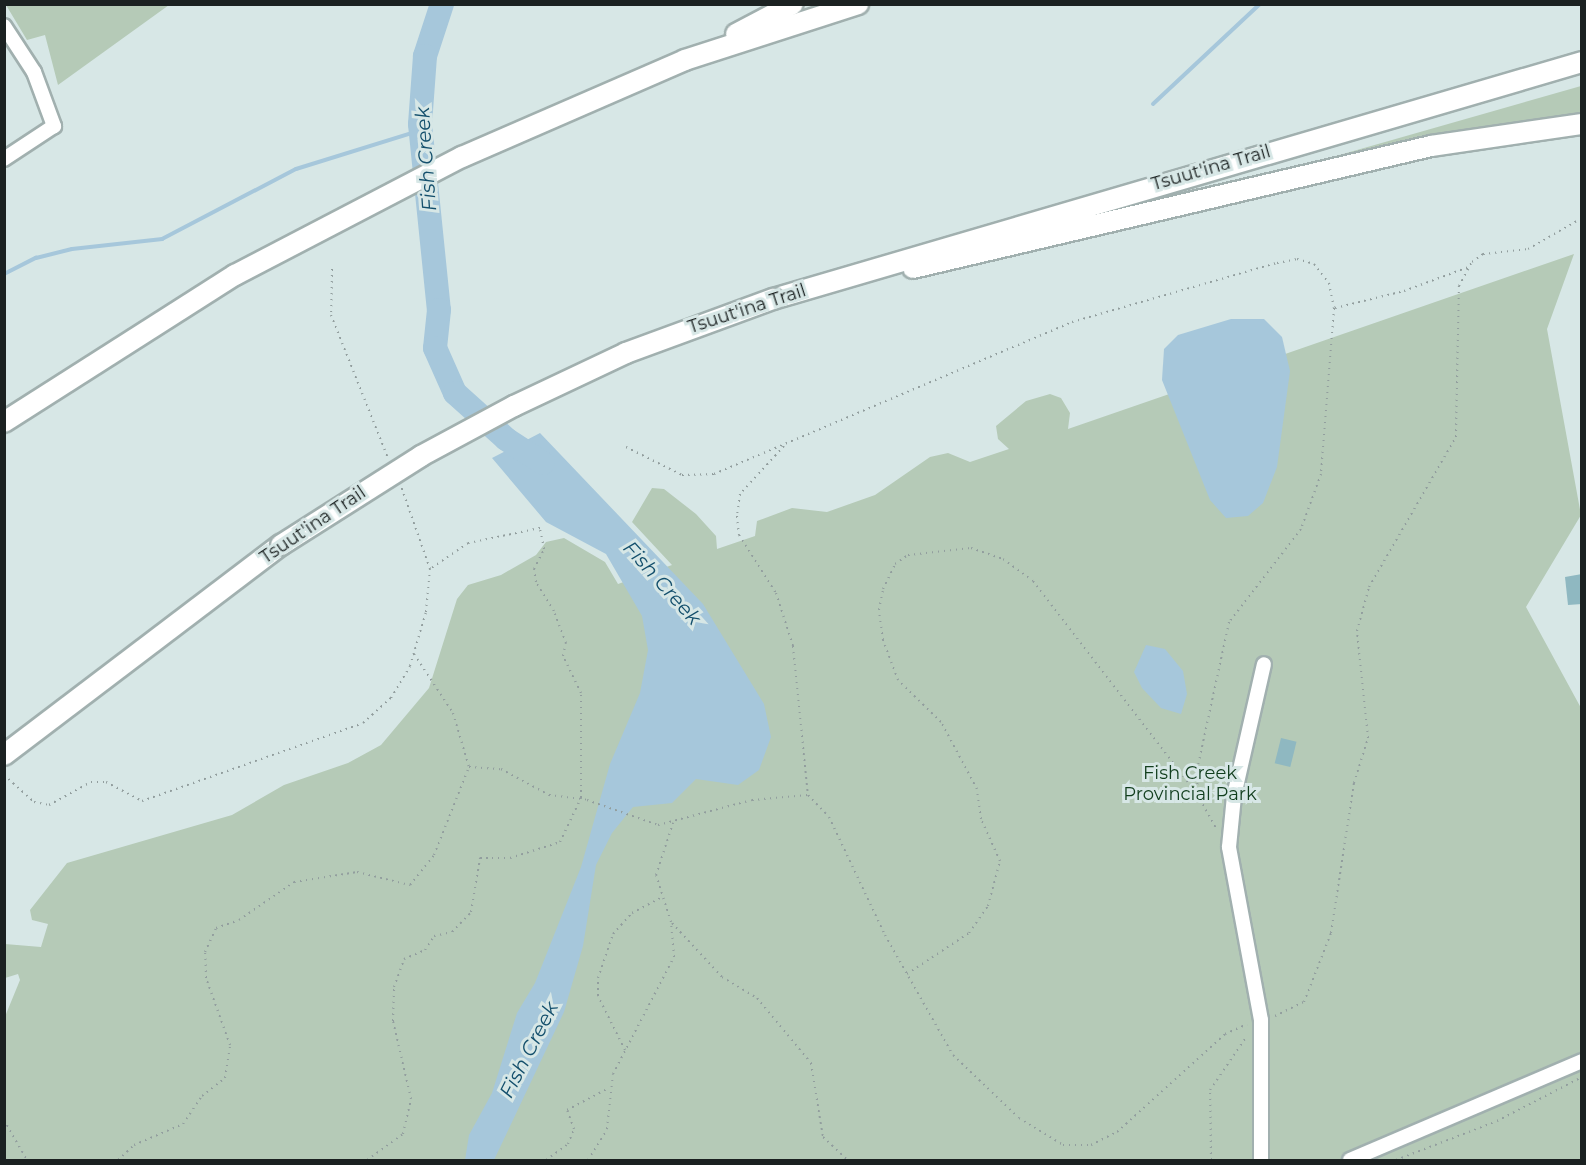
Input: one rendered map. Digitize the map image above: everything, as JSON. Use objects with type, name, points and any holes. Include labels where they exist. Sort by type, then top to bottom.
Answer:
[{"type":"highway","points":[[4,422],[196,298],[462,157],[686,60],[794,4]]},
{"type":"highway","points":[[686,60],[858,4]]},
{"type":"highway","name":"Tsuut'ina Trail","points":[[4,755],[281,545],[400,468],[513,406],[627,353],[773,299],[1581,62]]},
{"type":"highway","points":[[773,299],[1431,146],[1581,124]]},
{"type":"lane","points":[[4,26],[34,72],[54,126],[4,159]]},
{"type":"lane","points":[[1261,1161],[1261,1020],[1229,847],[1234,796],[1264,664]]},
{"type":"lane","points":[[1359,1159],[1581,1061]]},
{"type":"path","points":[[1334,308],[1404,291],[1469,267],[1483,254],[1528,249],[1581,218]]},
{"type":"path","points":[[626,447],[696,478],[785,444],[1072,322],[1277,263],[1297,259],[1314,264],[1329,283],[1334,308],[1321,474],[1301,529],[1229,622],[1198,765],[1197,794]]},
{"type":"path","points":[[785,444],[740,494],[737,516],[740,535],[776,593],[793,646],[808,795],[829,817],[935,1028],[969,1074],[1039,1133],[1072,1146],[1117,1132],[1226,1034],[1304,1002],[1331,933],[1354,783],[1368,738],[1357,631],[1369,587],[1456,437],[1461,365],[1456,300],[1469,267]]},
{"type":"path","points":[[332,269],[331,315],[391,464]]},
{"type":"path","points":[[4,775],[34,802],[49,805],[90,782],[106,782],[142,801],[363,723],[391,699],[414,654],[426,612],[429,568],[400,483]]},
{"type":"path","points":[[367,1161],[403,1134],[411,1099],[393,1021],[394,987],[404,958],[425,950],[434,936],[452,932],[471,912],[480,858],[510,858],[560,842],[581,798],[581,693],[563,656],[566,643],[554,611],[536,582],[534,569],[544,549],[540,528],[468,543],[429,568]]},
{"type":"path","points":[[907,975],[969,933],[988,906],[1000,861],[981,819],[977,789],[941,722],[898,680],[883,640],[879,610],[884,589],[896,564],[908,555],[971,548],[1003,559],[1033,581],[1197,794],[1229,847]]},
{"type":"path","points":[[118,1161],[134,1145],[183,1124],[202,1096],[225,1078],[230,1045],[206,978],[205,952],[216,928],[239,920],[294,882],[357,872],[410,885],[434,855],[470,767],[453,712],[414,654]]},
{"type":"path","points":[[470,767],[501,769],[549,795],[581,798],[636,813],[658,825],[674,823],[752,800],[808,795]]},
{"type":"path","points":[[588,1161],[608,1129],[609,1088],[674,957],[671,922],[662,897],[658,859],[674,823]]},
{"type":"path","points":[[626,1052],[598,996],[598,978],[613,934],[641,907],[662,897]]},
{"type":"path","points":[[671,922],[722,977],[757,999],[811,1063],[823,1137],[848,1161]]},
{"type":"path","points":[[1211,1161],[1210,1090],[1261,1020]]},
{"type":"path","points":[[1396,1161],[1497,1121],[1581,1077]]},
{"type":"path","points":[[546,1161],[568,1144],[574,1129],[567,1110],[609,1088]]},
{"type":"path","points":[[4,1120],[27,1161]]},
{"type":"green space","points":[[6,5],[169,5],[58,85],[45,35],[27,40]]},
{"type":"green space","points":[[1581,86],[1581,117],[1315,162]]},
{"type":"green space","name":"Fish Creek Provincial Park","points":[[1574,254],[1547,329],[1581,515],[1526,607],[1581,708],[1581,1160],[5,1160],[4,1019],[20,980],[18,974],[5,978],[5,944],[41,947],[48,924],[32,920],[30,910],[67,863],[232,815],[284,785],[348,763],[381,745],[429,688],[457,599],[468,585],[501,575],[536,555],[546,542],[564,538],[605,562],[618,584],[672,565],[632,522],[652,488],[664,489],[696,514],[716,536],[717,549],[755,536],[757,521],[792,508],[827,512],[875,495],[930,457],[948,453],[970,462],[1009,449],[998,439],[996,426],[1026,401],[1050,394],[1061,398],[1070,413],[1068,429]]},
{"type":"water","points":[[1231,319],[1264,319],[1282,337],[1290,371],[1277,467],[1263,503],[1248,516],[1226,518],[1210,500],[1162,380],[1164,349],[1178,335]]},
{"type":"water","points":[[540,433],[703,604],[764,704],[771,737],[759,770],[738,785],[696,779],[672,803],[633,807],[612,833],[596,865],[583,946],[564,1012],[494,1160],[465,1160],[469,1135],[492,1093],[517,1013],[535,983],[581,867],[610,764],[640,693],[648,650],[642,616],[606,554],[546,522],[492,458]]},
{"type":"water","points":[[1146,645],[1165,649],[1183,671],[1187,694],[1181,714],[1161,708],[1142,688],[1134,672]]},
{"type":"building","points":[[1582,574],[1582,604],[1568,605],[1565,577]]},
{"type":"building","points":[[1281,738],[1297,742],[1290,767],[1275,763]]},
{"type":"waterway","name":"Fish Creek","points":[[442,4],[425,56],[420,124],[439,310],[435,348],[455,393],[506,439],[543,463]]},
{"type":"waterway","points":[[1153,104],[1260,4]]},
{"type":"waterway","points":[[4,274],[36,258],[72,249],[162,239],[296,169],[421,130]]}]
